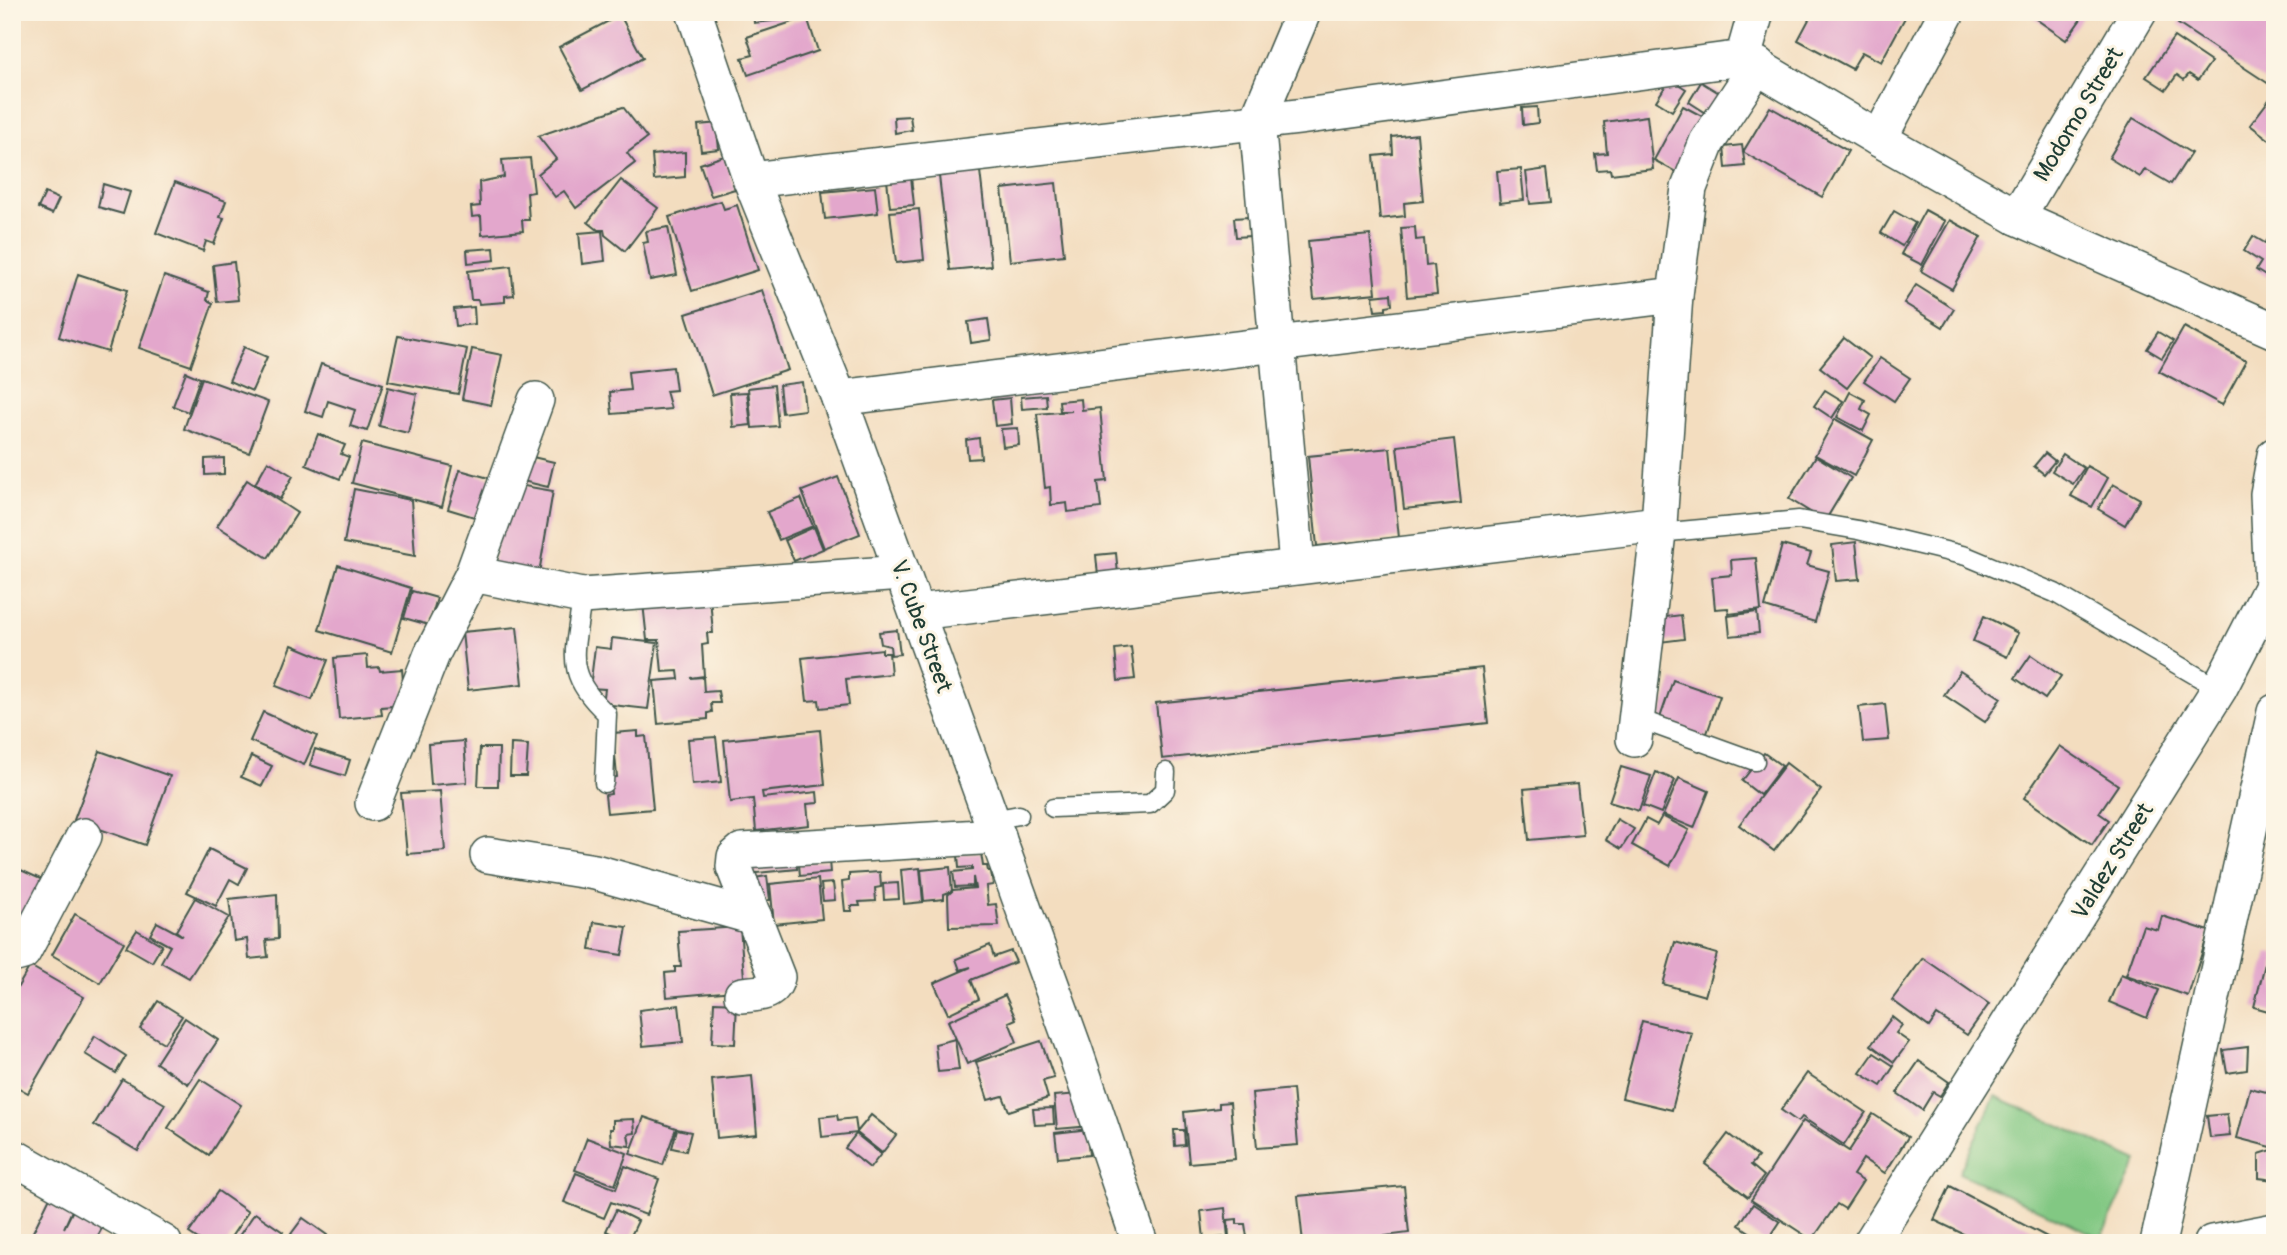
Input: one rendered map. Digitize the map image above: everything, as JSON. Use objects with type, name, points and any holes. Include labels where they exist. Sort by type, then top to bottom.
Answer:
[{"type":"street","name":"V. Cube Street","points":[[694,12],[751,180],[839,398],[917,612],[1003,824],[1140,1243]]},
{"type":"street","points":[[1635,728],[1658,529],[1675,295],[1689,188],[1707,142],[1750,61],[1756,12]]},
{"type":"street","points":[[1879,139],[1947,12]]},
{"type":"street","name":"Modomo Street","points":[[2017,217],[2139,12]]},
{"type":"street","points":[[1296,14],[1257,121],[1297,565]]},
{"type":"street","points":[[751,180],[1750,61],[1879,139],[2017,217],[2275,331]]},
{"type":"street","points":[[839,398],[1675,295]]},
{"type":"street","points":[[373,803],[432,654],[473,574],[536,400]]},
{"type":"street","name":"Valdez Street","points":[[1884,1238],[1975,1081],[2274,598],[2268,494],[2275,455]]},
{"type":"street","points":[[917,612],[1297,565],[1658,529]]},
{"type":"street","points":[[473,574],[582,596],[902,573]]},
{"type":"street","points":[[2158,1243],[2275,712]]},
{"type":"street","points":[[742,995],[767,992],[775,986],[777,977],[734,867],[735,857],[742,851],[1003,824]]},
{"type":"street","points":[[12,955],[23,952],[84,836]]},
{"type":"street","points":[[488,855],[594,872],[754,918]]},
{"type":"street","points":[[12,1156],[164,1243]]},
{"type":"street","points":[[2212,1243],[2275,1231]]},
{"type":"lane","points":[[1658,529],[1799,520],[1858,530],[1966,556],[2055,593],[2219,689]]},
{"type":"lane","points":[[582,596],[575,668],[584,694],[607,714],[604,783]]},
{"type":"lane","points":[[1635,728],[1755,761]]},
{"type":"lane","points":[[1054,808],[1150,804],[1159,799],[1165,790],[1166,772]]},
{"type":"green space","points":[[1995,1096],[2138,1161],[2101,1238],[1959,1173]]},
{"type":"building","points":[[753,12],[780,12],[781,20],[754,23]]},
{"type":"building","points":[[1813,12],[1908,12],[1881,62],[1862,52],[1852,69],[1798,40]]},
{"type":"building","points":[[2026,12],[2086,12],[2066,40]]},
{"type":"building","points":[[2185,12],[2275,12],[2275,88],[2178,24]]},
{"type":"building","points":[[620,15],[643,58],[582,90],[559,47]]},
{"type":"building","points":[[807,17],[818,51],[748,75],[742,58],[753,55],[747,37]]},
{"type":"building","points":[[2174,37],[2211,62],[2198,80],[2189,74],[2184,80],[2177,75],[2166,90],[2146,77]]},
{"type":"building","points":[[1670,79],[1686,89],[1672,111],[1656,101]]},
{"type":"building","points":[[1701,82],[1724,96],[1711,116],[1689,102]]},
{"type":"building","points":[[2275,92],[2275,144],[2250,125]]},
{"type":"building","points":[[1683,106],[1713,122],[1683,176],[1654,160]]},
{"type":"building","points":[[623,107],[647,138],[627,153],[635,163],[576,208],[564,191],[555,197],[538,174],[556,159],[538,136]]},
{"type":"building","points":[[1537,107],[1538,123],[1523,125],[1522,108]]},
{"type":"building","points":[[1770,107],[1848,151],[1822,197],[1743,152]]},
{"type":"building","points":[[910,116],[912,130],[895,133],[894,117]]},
{"type":"building","points":[[1647,116],[1653,169],[1611,174],[1610,169],[1597,170],[1595,154],[1607,153],[1604,122]]},
{"type":"building","points":[[2133,118],[2191,153],[2171,184],[2145,169],[2140,177],[2109,158]]},
{"type":"building","points":[[720,123],[717,131],[719,149],[701,151],[698,125]]},
{"type":"building","points":[[1417,134],[1423,201],[1404,203],[1405,216],[1380,219],[1374,156],[1393,154],[1392,137]]},
{"type":"building","points":[[1742,145],[1745,166],[1726,168],[1724,147]]},
{"type":"building","points":[[685,152],[685,177],[654,180],[652,155]]},
{"type":"building","points":[[724,156],[735,189],[711,196],[700,164]]},
{"type":"building","points":[[530,158],[534,192],[527,193],[529,220],[522,220],[523,231],[482,235],[481,216],[472,217],[471,207],[480,206],[479,182],[504,177],[502,160]]},
{"type":"building","points":[[1521,169],[1524,200],[1500,203],[1497,171]]},
{"type":"building","points":[[1547,169],[1551,202],[1530,204],[1526,172]]},
{"type":"building","points":[[980,171],[991,266],[950,270],[939,176]]},
{"type":"building","points":[[911,177],[914,205],[890,207],[887,180]]},
{"type":"building","points":[[621,180],[658,208],[625,251],[605,235],[604,230],[598,230],[588,222]]},
{"type":"building","points":[[175,182],[226,201],[220,217],[224,218],[214,244],[206,241],[203,251],[156,233]]},
{"type":"building","points":[[1056,183],[1064,255],[1010,261],[1002,189]]},
{"type":"building","points":[[103,184],[130,192],[123,214],[98,207]]},
{"type":"building","points":[[875,187],[878,213],[825,219],[822,192]]},
{"type":"building","points":[[45,193],[59,199],[52,214],[38,208]]},
{"type":"building","points":[[721,201],[724,209],[737,205],[758,270],[692,291],[669,217]]},
{"type":"building","points":[[919,209],[924,260],[896,263],[890,212]]},
{"type":"building","points":[[1925,210],[1945,221],[1922,265],[1901,254]]},
{"type":"building","points":[[1894,211],[1915,223],[1902,246],[1881,233]]},
{"type":"building","points":[[1248,217],[1250,236],[1236,237],[1234,218]]},
{"type":"building","points":[[1950,220],[1981,237],[1952,289],[1921,271]]},
{"type":"building","points":[[668,227],[677,275],[650,280],[643,243],[648,242],[646,231]]},
{"type":"building","points":[[1415,227],[1416,240],[1424,239],[1426,266],[1434,265],[1437,294],[1407,297],[1401,228]]},
{"type":"building","points":[[602,231],[605,261],[582,264],[579,233]]},
{"type":"building","points":[[1370,235],[1376,293],[1314,299],[1308,241]]},
{"type":"building","points":[[2253,236],[2265,243],[2269,238],[2275,242],[2275,282],[2256,270],[2261,262],[2244,251]]},
{"type":"building","points":[[494,248],[495,260],[468,263],[467,250]]},
{"type":"building","points":[[234,262],[238,300],[217,302],[213,265]]},
{"type":"building","points":[[511,266],[514,295],[505,296],[505,302],[479,304],[478,300],[471,300],[468,271]]},
{"type":"building","points":[[78,274],[127,290],[108,352],[59,337]]},
{"type":"building","points":[[164,276],[209,292],[207,300],[213,303],[191,366],[139,348]]},
{"type":"building","points":[[1916,285],[1954,309],[1943,327],[1904,303]]},
{"type":"building","points":[[762,290],[788,370],[712,395],[686,314]]},
{"type":"building","points":[[1391,294],[1392,305],[1386,306],[1386,310],[1375,311],[1373,296]]},
{"type":"building","points":[[474,307],[475,324],[456,326],[454,309]]},
{"type":"building","points":[[988,319],[991,340],[971,343],[968,322]]},
{"type":"building","points":[[2184,327],[2246,361],[2222,405],[2159,371]]},
{"type":"building","points":[[2158,332],[2173,341],[2162,358],[2147,349]]},
{"type":"building","points":[[398,336],[467,349],[458,394],[388,381]]},
{"type":"building","points":[[1844,338],[1870,358],[1847,388],[1820,367]]},
{"type":"building","points":[[244,347],[267,357],[252,391],[229,381]]},
{"type":"building","points":[[472,349],[502,355],[491,405],[462,399]]},
{"type":"building","points":[[1880,358],[1910,378],[1894,401],[1864,381]]},
{"type":"building","points":[[321,364],[383,384],[367,431],[350,426],[355,410],[328,401],[323,417],[305,411]]},
{"type":"building","points":[[673,367],[676,390],[666,391],[671,409],[612,414],[610,392],[630,390],[628,372]]},
{"type":"building","points":[[186,372],[200,378],[188,412],[173,406]]},
{"type":"building","points":[[202,378],[268,402],[249,453],[184,429]]},
{"type":"building","points":[[802,382],[805,410],[782,413],[779,385]]},
{"type":"building","points":[[774,385],[778,426],[752,428],[748,388]]},
{"type":"building","points":[[388,387],[417,394],[408,433],[379,426]]},
{"type":"building","points":[[1825,390],[1843,401],[1832,418],[1814,406]]},
{"type":"building","points":[[747,392],[751,425],[733,427],[730,393]]},
{"type":"building","points":[[1850,392],[1865,400],[1861,409],[1871,415],[1863,431],[1837,417]]},
{"type":"building","points":[[1046,395],[1047,407],[1022,409],[1021,397]]},
{"type":"building","points":[[1010,398],[1012,424],[995,426],[992,400]]},
{"type":"building","points":[[1081,399],[1082,410],[1100,408],[1107,481],[1098,482],[1101,508],[1068,512],[1067,503],[1051,505],[1050,487],[1045,488],[1037,414],[1072,411],[1060,411],[1059,401]]},
{"type":"building","points":[[1835,419],[1873,440],[1854,476],[1815,455]]},
{"type":"building","points":[[1018,428],[1019,445],[1003,447],[1001,429]]},
{"type":"building","points":[[318,434],[345,445],[341,454],[349,457],[340,479],[306,465]]},
{"type":"building","points":[[979,438],[981,458],[968,459],[966,440]]},
{"type":"building","points":[[1454,439],[1461,503],[1404,509],[1397,446]]},
{"type":"building","points":[[362,443],[452,466],[442,507],[352,483]]},
{"type":"building","points":[[1390,448],[1399,538],[1317,546],[1308,456]]},
{"type":"building","points":[[2045,453],[2055,461],[2044,474],[2034,466]]},
{"type":"building","points":[[520,454],[554,462],[548,487],[514,479]]},
{"type":"building","points":[[2063,454],[2084,468],[2073,484],[2052,471]]},
{"type":"building","points":[[1816,456],[1851,478],[1825,521],[1789,499]]},
{"type":"building","points":[[224,458],[224,474],[205,475],[205,459]]},
{"type":"building","points":[[268,461],[293,476],[280,499],[255,484]]},
{"type":"building","points":[[2087,466],[2108,478],[2092,507],[2071,496]]},
{"type":"building","points":[[460,470],[503,482],[491,522],[448,509]]},
{"type":"building","points":[[838,477],[860,534],[824,548],[802,491]]},
{"type":"building","points":[[247,480],[297,513],[268,558],[217,526]]},
{"type":"building","points":[[507,483],[553,491],[538,579],[492,571]]},
{"type":"building","points":[[2113,484],[2140,499],[2125,525],[2098,509]]},
{"type":"building","points":[[354,489],[411,500],[415,556],[344,543]]},
{"type":"building","points":[[801,498],[813,526],[779,540],[767,512]]},
{"type":"building","points":[[814,527],[823,549],[794,561],[785,540]]},
{"type":"building","points":[[1856,542],[1860,579],[1836,581],[1832,545]]},
{"type":"building","points":[[1782,545],[1811,553],[1807,565],[1829,571],[1815,622],[1765,607]]},
{"type":"building","points":[[1116,553],[1118,574],[1098,576],[1096,555]]},
{"type":"building","points":[[1756,558],[1761,610],[1729,614],[1728,608],[1715,609],[1712,577],[1732,575],[1731,560]]},
{"type":"building","points":[[338,565],[411,588],[392,652],[319,630]]},
{"type":"building","points":[[412,591],[437,598],[429,625],[404,618]]},
{"type":"building","points":[[710,598],[713,633],[707,633],[708,644],[702,645],[704,676],[690,678],[703,677],[704,692],[718,691],[720,703],[711,703],[712,712],[708,713],[708,719],[658,724],[654,681],[679,679],[678,671],[662,672],[659,640],[647,640],[643,603]]},
{"type":"building","points":[[1757,612],[1759,633],[1730,636],[1728,616]]},
{"type":"building","points":[[1681,615],[1684,639],[1660,642],[1658,618]]},
{"type":"building","points":[[1984,616],[2018,633],[2007,657],[1973,641]]},
{"type":"building","points":[[517,627],[523,684],[468,690],[462,632]]},
{"type":"building","points":[[897,630],[900,654],[891,655],[890,646],[881,644],[879,632]]},
{"type":"building","points":[[612,638],[657,643],[648,709],[603,704],[605,689],[590,688],[595,647],[611,649]]},
{"type":"building","points":[[292,645],[328,660],[312,700],[276,686]]},
{"type":"building","points":[[1131,647],[1135,679],[1118,681],[1115,649]]},
{"type":"building","points":[[882,649],[882,653],[889,653],[891,674],[846,679],[849,705],[820,708],[819,700],[807,701],[802,658]]},
{"type":"building","points":[[367,655],[368,668],[379,667],[380,671],[402,669],[405,705],[381,707],[382,715],[339,719],[334,658]]},
{"type":"building","points":[[2031,655],[2061,676],[2045,699],[2015,678]]},
{"type":"building","points":[[1482,668],[1488,723],[1162,759],[1156,703]]},
{"type":"building","points":[[1960,671],[2001,698],[1985,722],[1944,695]]},
{"type":"building","points":[[1673,680],[1720,696],[1705,739],[1660,718]]},
{"type":"building","points":[[1885,704],[1889,740],[1863,742],[1859,707]]},
{"type":"building","points":[[263,712],[317,736],[304,765],[250,741]]},
{"type":"building","points":[[820,730],[825,785],[762,792],[763,798],[817,792],[818,803],[807,804],[809,825],[756,831],[753,799],[730,802],[724,740]]},
{"type":"building","points":[[638,731],[638,737],[646,736],[653,809],[607,813],[605,795],[611,794],[609,778],[617,777],[613,733]]},
{"type":"building","points":[[716,737],[721,782],[692,785],[688,739]]},
{"type":"building","points":[[464,741],[467,782],[431,785],[428,744]]},
{"type":"building","points":[[511,744],[528,745],[526,776],[510,776]]},
{"type":"building","points":[[2060,746],[2118,785],[2099,813],[2109,820],[2092,845],[2024,798]]},
{"type":"building","points":[[480,748],[499,748],[498,786],[478,786]]},
{"type":"building","points":[[315,749],[350,760],[345,776],[310,765]]},
{"type":"building","points":[[100,751],[170,776],[145,845],[74,820]]},
{"type":"building","points":[[1764,753],[1782,766],[1760,795],[1742,781]]},
{"type":"building","points":[[251,756],[272,766],[262,786],[241,777]]},
{"type":"building","points":[[1786,763],[1821,790],[1774,851],[1739,825]]},
{"type":"building","points":[[1621,767],[1651,776],[1639,811],[1609,802]]},
{"type":"building","points":[[1656,772],[1675,780],[1661,813],[1643,806]]},
{"type":"building","points":[[1679,778],[1709,791],[1694,828],[1663,815]]},
{"type":"building","points":[[1577,784],[1583,835],[1529,840],[1524,789]]},
{"type":"building","points":[[440,791],[445,851],[407,854],[401,793]]},
{"type":"building","points":[[1662,816],[1689,830],[1670,866],[1632,845],[1646,819],[1657,825]]},
{"type":"building","points":[[1617,819],[1634,829],[1621,849],[1606,840]]},
{"type":"building","points":[[209,849],[247,868],[239,884],[230,879],[216,906],[187,892]]},
{"type":"building","points":[[981,853],[983,866],[987,866],[988,871],[991,871],[993,885],[986,886],[988,905],[996,904],[999,926],[949,927],[948,895],[953,890],[975,888],[973,877],[973,886],[955,887],[953,872],[972,870],[972,867],[959,868],[958,855]]},
{"type":"building","points":[[796,854],[797,869],[747,874],[746,859]]},
{"type":"building","points":[[829,860],[830,873],[800,876],[799,864]]},
{"type":"building","points":[[12,866],[45,881],[29,917],[15,911],[12,918]]},
{"type":"building","points":[[950,867],[952,891],[944,894],[944,899],[924,901],[921,870]]},
{"type":"building","points":[[920,868],[923,902],[904,904],[901,870]]},
{"type":"building","points":[[880,872],[881,887],[875,888],[876,901],[859,902],[860,906],[851,906],[852,911],[845,911],[842,882],[849,881],[849,874]]},
{"type":"building","points":[[767,876],[770,900],[757,902],[754,878]]},
{"type":"building","points":[[818,879],[822,919],[774,924],[770,884]]},
{"type":"building","points":[[833,883],[835,900],[823,901],[821,884]]},
{"type":"building","points":[[898,883],[899,899],[884,900],[883,884]]},
{"type":"building","points":[[277,894],[278,939],[266,940],[268,957],[249,959],[247,939],[234,941],[229,899]]},
{"type":"building","points":[[195,898],[229,917],[189,978],[161,962],[170,946],[150,935],[157,922],[183,936],[176,931]]},
{"type":"building","points":[[75,914],[124,942],[100,983],[52,955]]},
{"type":"building","points":[[2162,916],[2209,931],[2188,996],[2126,975],[2143,926],[2158,930]]},
{"type":"building","points":[[594,922],[627,927],[622,955],[590,950]]},
{"type":"building","points":[[740,927],[745,990],[667,997],[665,973],[675,972],[675,967],[681,967],[678,931]]},
{"type":"building","points":[[137,930],[162,945],[152,962],[126,947]]},
{"type":"building","points":[[1675,942],[1717,954],[1705,996],[1663,984]]},
{"type":"building","points":[[990,945],[994,957],[1011,951],[1016,962],[971,980],[979,999],[948,1014],[934,983],[971,967],[960,970],[956,959]]},
{"type":"building","points":[[2268,952],[2275,953],[2275,1013],[2254,1007]]},
{"type":"building","points":[[1923,958],[1989,1004],[1967,1035],[1937,1015],[1929,1027],[1892,1000]]},
{"type":"building","points":[[30,966],[84,997],[28,1093],[12,1084],[12,997]]},
{"type":"building","points":[[2121,974],[2159,990],[2147,1018],[2109,1002]]},
{"type":"building","points":[[1005,995],[1016,1019],[1009,1022],[1017,1042],[967,1064],[948,1021]]},
{"type":"building","points":[[158,1001],[182,1016],[164,1043],[140,1029]]},
{"type":"building","points":[[714,1002],[737,1003],[735,1044],[712,1043]]},
{"type":"building","points":[[679,1005],[683,1042],[643,1046],[639,1010]]},
{"type":"building","points":[[1892,1017],[1902,1025],[1896,1033],[1909,1042],[1894,1062],[1871,1045]]},
{"type":"building","points":[[185,1018],[218,1040],[188,1084],[156,1063]]},
{"type":"building","points":[[1642,1021],[1692,1033],[1672,1110],[1622,1098]]},
{"type":"building","points":[[95,1036],[126,1056],[116,1073],[85,1054]]},
{"type":"building","points":[[955,1039],[959,1070],[938,1072],[935,1044]]},
{"type":"building","points":[[1041,1041],[1054,1078],[1043,1081],[1048,1098],[1009,1111],[1003,1096],[988,1100],[976,1062]]},
{"type":"building","points":[[2248,1047],[2247,1070],[2227,1073],[2223,1050]]},
{"type":"building","points":[[1874,1053],[1894,1066],[1881,1086],[1860,1073]]},
{"type":"building","points":[[1919,1061],[1949,1082],[1940,1096],[1933,1092],[1922,1110],[1897,1093]]},
{"type":"building","points":[[1807,1073],[1866,1112],[1844,1145],[1802,1117],[1798,1122],[1781,1110]]},
{"type":"building","points":[[752,1076],[757,1134],[717,1138],[712,1080]]},
{"type":"building","points":[[122,1079],[165,1104],[138,1151],[94,1125]]},
{"type":"building","points":[[200,1079],[241,1105],[209,1155],[168,1128]]},
{"type":"building","points":[[2250,1088],[2275,1094],[2275,1148],[2237,1138]]},
{"type":"building","points":[[1293,1089],[1298,1145],[1257,1148],[1252,1093]]},
{"type":"building","points":[[1081,1094],[1091,1126],[1057,1129],[1054,1096]]},
{"type":"building","points":[[1230,1102],[1235,1159],[1189,1163],[1184,1112],[1219,1108],[1219,1103]]},
{"type":"building","points":[[1053,1108],[1054,1124],[1035,1125],[1033,1109]]},
{"type":"building","points":[[1873,1114],[1908,1137],[1885,1173],[1863,1159],[1853,1175],[1863,1181],[1845,1209],[1837,1204],[1812,1240],[1751,1200],[1803,1121],[1849,1151]]},
{"type":"building","points":[[2227,1114],[2230,1136],[2210,1138],[2207,1116]]},
{"type":"building","points":[[837,1115],[838,1120],[855,1118],[857,1132],[871,1115],[896,1135],[882,1153],[857,1133],[822,1137],[820,1117]]},
{"type":"building","points":[[644,1117],[676,1128],[663,1165],[630,1154]]},
{"type":"building","points":[[634,1119],[635,1133],[628,1134],[630,1146],[611,1144],[610,1129],[613,1129],[613,1120]]},
{"type":"building","points":[[1098,1128],[1088,1144],[1089,1155],[1058,1158],[1055,1133]]},
{"type":"building","points":[[677,1129],[691,1132],[686,1151],[672,1148]]},
{"type":"building","points":[[1174,1130],[1184,1130],[1185,1145],[1175,1146]]},
{"type":"building","points":[[856,1134],[881,1154],[870,1168],[845,1148]]},
{"type":"building","points":[[1728,1134],[1758,1157],[1751,1165],[1764,1176],[1748,1197],[1705,1164]]},
{"type":"building","points":[[587,1138],[627,1153],[615,1185],[575,1170]]},
{"type":"building","points":[[2275,1149],[2275,1180],[2259,1178],[2259,1154]]},
{"type":"building","points":[[625,1166],[659,1179],[646,1215],[611,1202],[604,1218],[564,1202],[576,1173],[616,1189]]},
{"type":"building","points":[[1404,1186],[1409,1233],[1385,1236],[1386,1243],[1303,1243],[1298,1196]]},
{"type":"building","points":[[1950,1186],[2049,1238],[2046,1243],[1982,1243],[1934,1220]]},
{"type":"building","points":[[218,1191],[248,1212],[227,1243],[204,1243],[189,1233]]},
{"type":"building","points":[[51,1195],[74,1206],[64,1228],[77,1202],[107,1219],[94,1243],[29,1240]]},
{"type":"building","points":[[1753,1204],[1780,1222],[1766,1243],[1739,1225]]},
{"type":"building","points":[[1225,1208],[1228,1237],[1204,1239],[1201,1211]]},
{"type":"building","points":[[616,1210],[638,1221],[628,1242],[606,1231]]},
{"type":"building","points":[[255,1213],[283,1232],[275,1243],[234,1243]]},
{"type":"building","points":[[303,1218],[327,1235],[322,1243],[303,1243],[291,1234]]},
{"type":"building","points":[[1237,1219],[1237,1224],[1245,1224],[1247,1237],[1229,1238],[1228,1220]]}]
